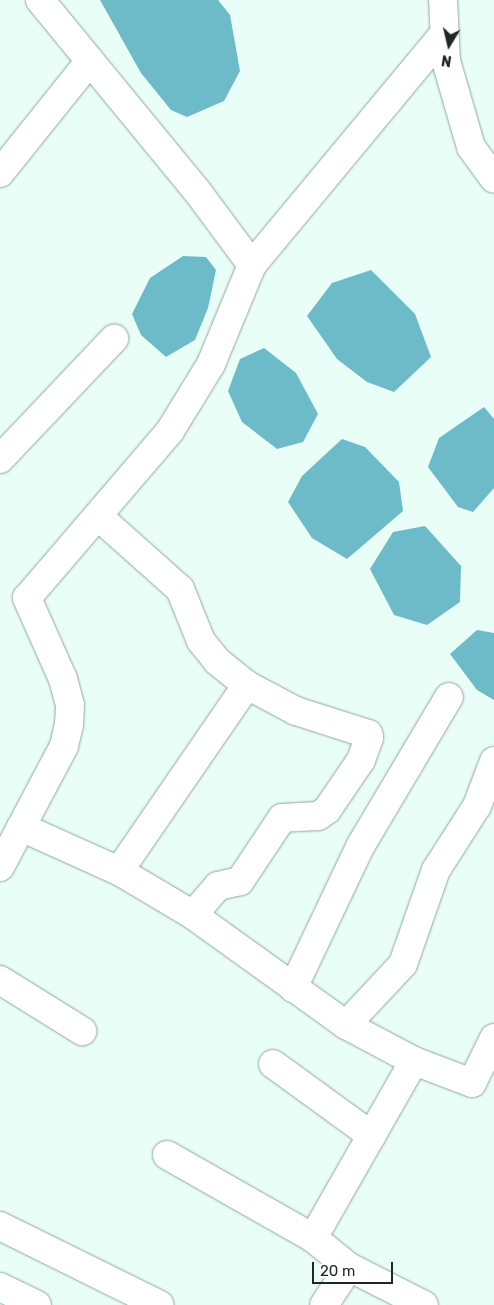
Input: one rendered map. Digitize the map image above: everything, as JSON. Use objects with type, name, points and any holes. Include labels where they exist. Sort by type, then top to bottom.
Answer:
[{"type":"street","points":[[40,0],[89,62],[197,191],[252,265]]},
{"type":"street","points":[[443,0],[446,60],[471,147],[494,179]]},
{"type":"street","points":[[0,867],[64,746],[70,705],[63,679],[26,598],[170,431],[211,364],[252,265],[444,34]]},
{"type":"street","points":[[0,173],[89,62]]},
{"type":"street","points":[[0,459],[114,339]]},
{"type":"street","points":[[98,516],[180,589],[201,641],[217,661],[247,686],[296,711],[368,734],[370,744],[326,810],[318,816],[282,818],[240,881],[218,886],[193,915]]},
{"type":"street","points":[[120,871],[247,686]]},
{"type":"street","points":[[293,988],[361,845],[449,697]]},
{"type":"street","points":[[346,1025],[403,964],[436,870],[477,806],[494,761]]},
{"type":"street","points":[[21,827],[120,871],[193,915],[346,1025],[414,1061],[472,1083],[494,1038]]},
{"type":"street","points":[[0,980],[82,1032]]},
{"type":"street","points":[[313,1238],[414,1061]]},
{"type":"street","points":[[273,1064],[372,1136]]},
{"type":"street","points":[[167,1155],[313,1238],[349,1267],[424,1305]]},
{"type":"street","points":[[0,1226],[160,1305]]},
{"type":"street","points":[[324,1305],[349,1267]]},
{"type":"street","points":[[0,1287],[37,1305]]},
{"type":"water","points":[[100,0],[218,0],[230,15],[240,71],[224,101],[187,117],[171,110],[141,73]]},
{"type":"water","points":[[183,256],[206,257],[216,270],[208,308],[195,340],[166,357],[141,335],[132,314],[150,278]]},
{"type":"water","points":[[371,270],[415,314],[431,357],[394,392],[367,382],[337,359],[307,316],[332,283]]},
{"type":"water","points":[[264,348],[296,373],[318,414],[303,442],[277,449],[242,422],[228,391],[240,359]]},
{"type":"water","points":[[484,407],[494,419],[494,488],[473,512],[458,507],[428,467],[439,438]]},
{"type":"water","points":[[342,439],[365,447],[399,482],[403,511],[347,559],[312,538],[288,502],[302,476]]},
{"type":"water","points":[[425,526],[461,566],[460,602],[427,625],[394,615],[370,569],[393,532]]},
{"type":"water","points":[[477,630],[494,633],[494,700],[477,690],[450,654]]}]
